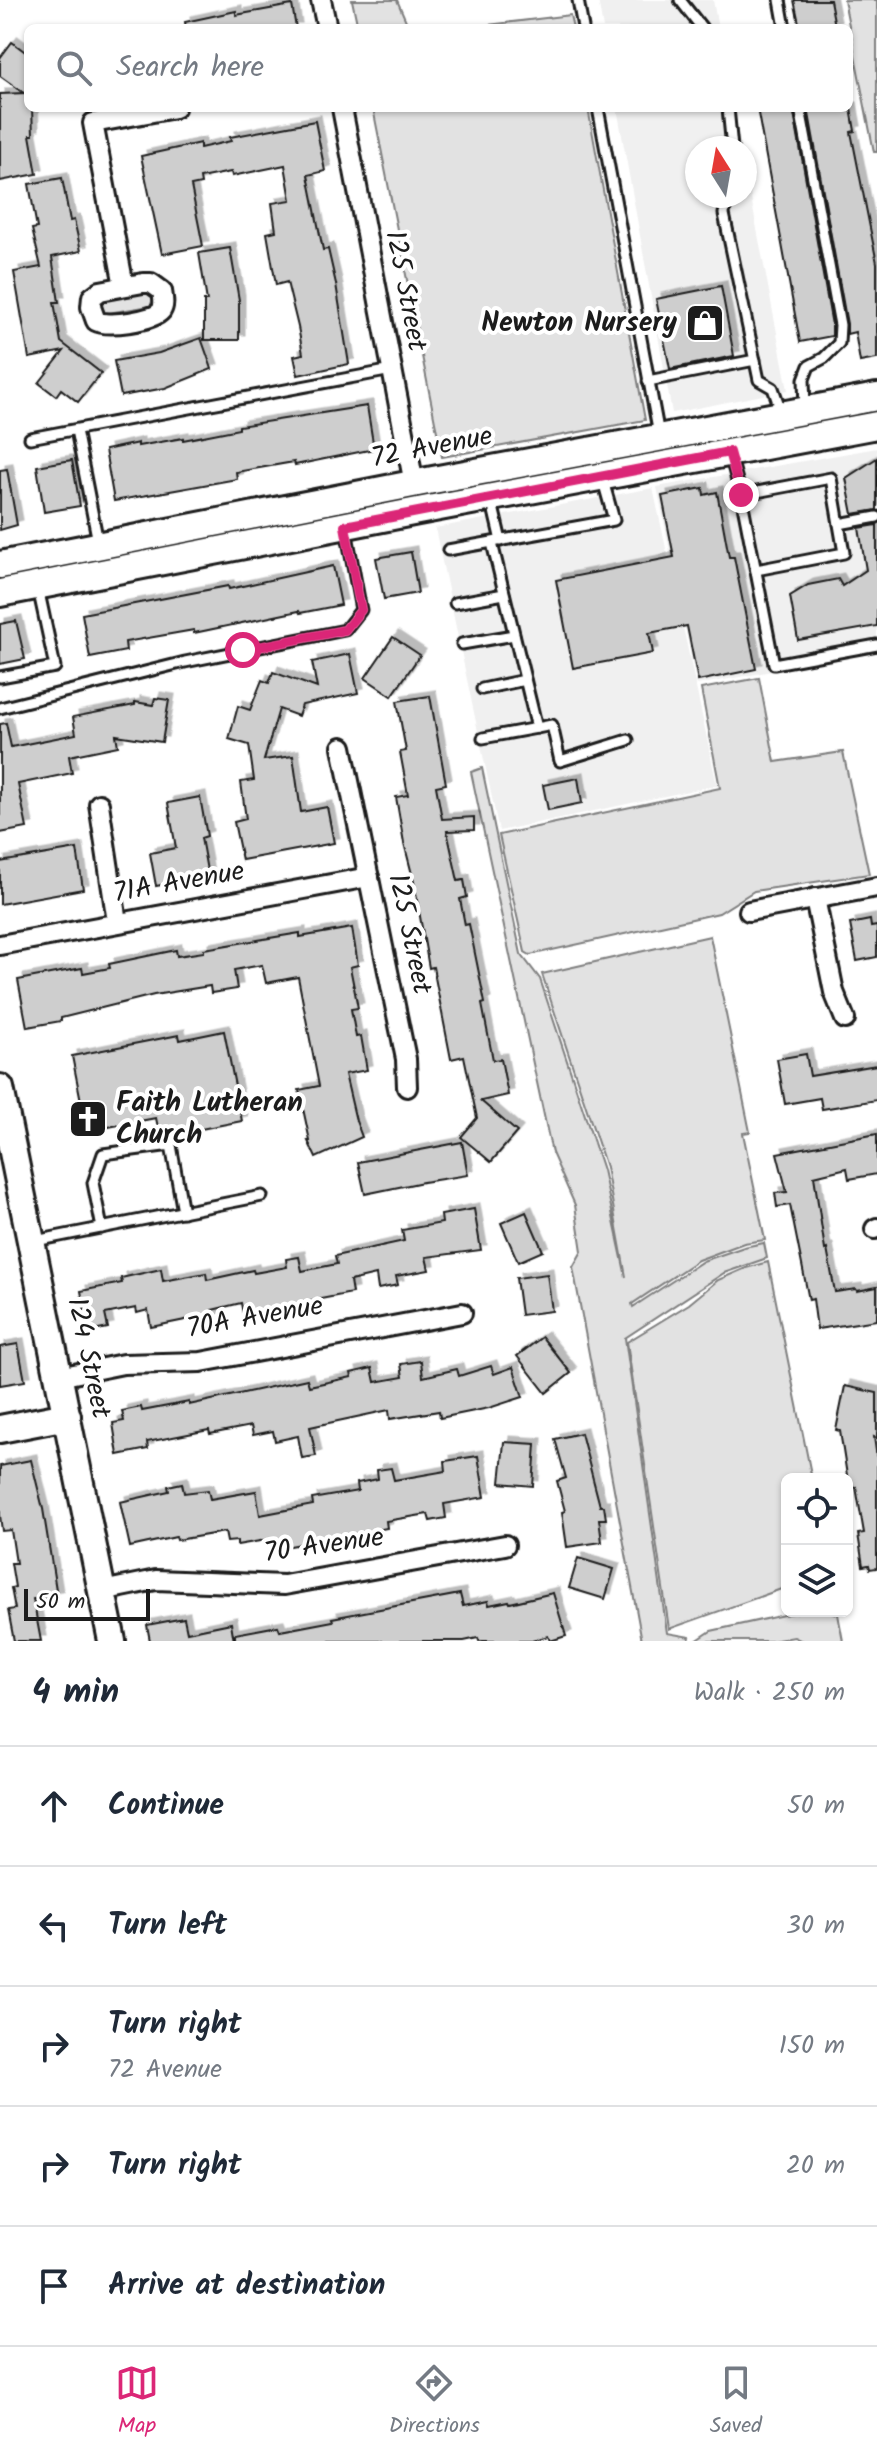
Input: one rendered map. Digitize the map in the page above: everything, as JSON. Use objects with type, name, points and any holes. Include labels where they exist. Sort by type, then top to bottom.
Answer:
[{"type":"main road","name":"72 Avenue","points":[[0,565],[877,397]]},
{"type":"main road","points":[[0,593],[877,425]]},
{"type":"main road","name":"124 Street","points":[[0,1088],[112,1641]]},
{"type":"main road","points":[[0,1429],[67,1416]]},
{"type":"street","points":[[321,0],[326,24]]},
{"type":"street","points":[[124,286],[93,123],[153,112]]},
{"type":"street","name":"125 Street","points":[[343,112],[414,484]]},
{"type":"street","name":"125 Street","points":[[342,747],[406,1059],[407,1087]]},
{"type":"street","points":[[99,804],[117,922]]},
{"type":"street","name":"71A Avenue","points":[[0,945],[369,877]]},
{"type":"street","points":[[749,911],[877,887]]},
{"type":"street","points":[[815,898],[834,992],[845,1019]]},
{"type":"street","name":"70A Avenue","points":[[59,1377],[123,1364],[201,1362],[462,1313]]},
{"type":"street","name":"70 Avenue","points":[[102,1591],[156,1580],[284,1585],[505,1545]]},
{"type":"lane","points":[[578,0],[582,24]]},
{"type":"lane","points":[[680,0],[699,24]]},
{"type":"lane","points":[[780,0],[784,24]]},
{"type":"lane","points":[[599,112],[660,438]]},
{"type":"lane","points":[[728,112],[731,136]]},
{"type":"lane","points":[[794,413],[809,366],[824,358],[839,343],[840,325],[801,112]]},
{"type":"lane","points":[[725,208],[759,380],[773,388],[794,413]]},
{"type":"lane","points":[[648,381],[755,360]]},
{"type":"lane","points":[[30,438],[392,370]]},
{"type":"lane","points":[[76,430],[99,546]]},
{"type":"lane","points":[[729,452],[741,495],[774,664],[877,645]]},
{"type":"lane","points":[[448,550],[614,520],[602,476]]},
{"type":"lane","points":[[741,495],[831,478],[844,553],[756,570]]},
{"type":"lane","points":[[491,497],[504,594],[537,728]]},
{"type":"lane","points":[[839,524],[877,517]]},
{"type":"lane","points":[[0,708],[185,662],[345,630],[361,610],[345,526]]},
{"type":"lane","points":[[0,677],[55,667],[37,586]]},
{"type":"lane","points":[[455,603],[504,594]]},
{"type":"lane","points":[[462,644],[514,635]]},
{"type":"lane","points":[[482,689],[525,680]]},
{"type":"lane","points":[[483,738],[552,725],[560,761],[628,740]]},
{"type":"lane","points":[[102,1228],[93,1183],[103,1154],[171,1145],[183,1212]]},
{"type":"lane","points":[[31,1242],[262,1196]]},
{"type":"shaded area","points":[[352,0],[397,0],[407,24],[357,24]]},
{"type":"shaded area","points":[[598,0],[713,0],[717,24],[602,24]]},
{"type":"shaded area","points":[[844,0],[877,0],[877,152],[874,152],[853,46],[853,24],[849,24]]},
{"type":"shaded area","points":[[570,15],[572,24],[496,24]]},
{"type":"shaded area","points":[[374,112],[589,112],[645,420],[442,457]]},
{"type":"shaded area","points":[[618,112],[735,112],[739,136],[685,136],[685,208],[753,208],[788,390],[672,413]]},
{"type":"shaded area","points":[[146,292],[154,298],[150,306],[102,314],[99,304],[102,300]]},
{"type":"shaded area","points":[[877,448],[877,651],[697,685],[657,487]]},
{"type":"shaded area","points":[[653,488],[717,785],[499,831],[435,528]]},
{"type":"shaded area","points":[[759,678],[775,762],[843,752],[869,874],[754,891],[719,913],[530,955],[525,952],[499,835],[720,788],[701,689]]},
{"type":"shaded area","points":[[482,768],[521,954],[540,979],[603,1170],[626,1277],[606,1167],[542,974],[710,936],[750,1132],[743,1133],[765,1240],[744,1243],[698,1260],[632,1304],[633,1307],[703,1261],[764,1243],[767,1258],[724,1273],[625,1338],[667,1633],[690,1637],[689,1641],[642,1641],[573,1267],[582,1251],[575,1205],[552,1153],[471,772]]},
{"type":"shaded area","points":[[768,1262],[811,1473],[781,1473],[781,1589],[669,1629],[627,1342],[689,1304],[718,1280]]},
{"type":"shaded area","points":[[781,1616],[839,1617],[843,1641],[802,1641],[794,1637],[772,1641],[696,1641],[711,1631]]},
{"type":"building","points":[[794,0],[830,0],[835,24],[799,24]]},
{"type":"building","points":[[292,5],[295,24],[185,22],[236,11],[236,15]]},
{"type":"building","points":[[12,42],[24,51],[24,93],[0,76],[0,58]]},
{"type":"building","points":[[24,93],[24,112],[32,112],[33,135],[30,135],[37,174],[0,181],[0,94]]},
{"type":"building","points":[[758,112],[794,112],[832,325],[832,336],[800,342]]},
{"type":"building","points":[[809,112],[852,112],[855,131],[851,132],[877,263],[877,359],[860,362],[855,332],[847,334]]},
{"type":"building","points":[[315,121],[325,171],[308,175],[323,250],[328,249],[336,284],[349,364],[298,375],[294,356],[303,354],[298,327],[287,282],[276,285],[267,233],[276,231],[272,203],[291,200],[285,165],[232,176],[231,172],[200,178],[201,184],[191,186],[203,246],[162,254],[141,156],[200,143],[200,148],[231,141],[230,137]]},
{"type":"building","points":[[62,178],[70,221],[74,220],[81,251],[52,257],[59,302],[54,302],[61,342],[101,373],[78,402],[61,389],[56,396],[39,383],[64,351],[29,358],[14,272],[41,267],[32,229],[37,228],[29,184]]},
{"type":"building","points":[[230,248],[239,300],[239,340],[204,340],[204,301],[207,301],[199,253]]},
{"type":"building","points":[[721,286],[734,356],[670,369],[656,299]]},
{"type":"building","points":[[201,338],[212,369],[165,388],[121,396],[114,361],[159,353]]},
{"type":"building","points":[[367,406],[374,449],[295,465],[294,462],[236,472],[237,479],[114,501],[105,450],[138,443],[138,446],[183,440],[239,429],[239,426]]},
{"type":"building","points":[[877,458],[877,510],[853,514],[846,478]]},
{"type":"building","points":[[72,460],[80,506],[44,512],[37,466]]},
{"type":"building","points":[[7,469],[17,525],[0,530],[0,470]]},
{"type":"building","points":[[703,488],[704,495],[717,492],[729,557],[734,557],[756,669],[698,681],[687,626],[649,633],[653,653],[573,668],[556,580],[674,557],[662,496]]},
{"type":"building","points":[[877,525],[877,626],[798,640],[790,596],[808,585],[838,579],[842,586],[866,570],[859,528]]},
{"type":"building","points":[[411,552],[418,593],[384,599],[376,558]]},
{"type":"building","points":[[333,566],[341,605],[194,633],[194,630],[125,642],[126,651],[90,658],[82,614],[228,586],[229,589]]},
{"type":"building","points":[[16,621],[25,659],[0,664],[0,624]]},
{"type":"building","points":[[393,637],[420,655],[392,696],[365,678]]},
{"type":"building","points":[[350,654],[358,693],[302,705],[298,716],[279,709],[264,760],[293,756],[301,812],[327,807],[334,843],[242,860],[234,822],[246,819],[241,782],[254,780],[249,745],[229,739],[238,706],[250,710],[262,680],[269,683],[273,672],[317,688],[312,662]]},
{"type":"building","points":[[430,696],[446,784],[436,786],[442,819],[474,817],[474,830],[447,831],[458,881],[464,880],[467,897],[460,899],[465,925],[469,924],[493,1060],[501,1059],[508,1095],[481,1101],[517,1132],[491,1162],[461,1137],[477,1118],[464,1056],[451,1059],[433,967],[429,968],[396,797],[408,795],[400,752],[406,751],[397,701]]},
{"type":"building","points":[[155,698],[169,700],[162,742],[116,735],[118,746],[69,756],[72,773],[18,784],[27,828],[0,833],[0,724],[6,723],[11,747],[76,734],[73,717],[135,705],[135,702],[153,705]]},
{"type":"building","points":[[578,778],[582,803],[548,810],[543,785]]},
{"type":"building","points":[[200,797],[207,836],[201,838],[208,876],[156,886],[150,853],[176,848],[168,803]]},
{"type":"building","points":[[77,849],[83,889],[0,904],[0,862]]},
{"type":"building","points":[[870,920],[871,927],[877,926],[877,957],[857,961],[850,924]]},
{"type":"building","points":[[352,928],[358,965],[350,967],[358,1008],[351,1009],[356,1037],[361,1036],[367,1070],[345,1074],[362,1137],[316,1158],[308,1141],[299,1090],[319,1086],[298,977],[266,983],[262,965],[234,970],[237,989],[211,993],[210,986],[154,995],[61,1018],[61,1021],[27,1027],[18,980],[82,968],[83,973],[110,968],[109,964],[176,950],[177,956],[300,933],[300,937]]},
{"type":"building","points":[[224,1031],[242,1121],[160,1137],[156,1118],[87,1131],[72,1056],[179,1035],[180,1040]]},
{"type":"building","points":[[806,1054],[810,1076],[877,1065],[877,1100],[822,1109],[820,1098],[785,1104],[777,1059]]},
{"type":"building","points":[[877,1134],[877,1174],[849,1179],[847,1168],[814,1176],[835,1292],[877,1287],[877,1320],[817,1329],[813,1299],[809,1300],[790,1205],[777,1207],[775,1193],[787,1192],[777,1153]]},
{"type":"building","points":[[462,1142],[468,1175],[365,1194],[358,1162]]},
{"type":"building","points":[[474,1209],[481,1250],[426,1257],[429,1270],[396,1276],[398,1285],[378,1289],[376,1275],[350,1281],[352,1293],[243,1314],[241,1303],[212,1310],[214,1319],[196,1322],[195,1318],[151,1327],[148,1310],[137,1313],[136,1308],[105,1314],[108,1328],[89,1332],[81,1291],[122,1283],[121,1278],[161,1269],[163,1281],[206,1273],[207,1280],[253,1270],[254,1273],[287,1267],[286,1259],[299,1257],[302,1271],[337,1264],[335,1256],[404,1241],[402,1230],[442,1223],[441,1215]]},
{"type":"building","points":[[526,1212],[543,1251],[518,1262],[501,1223]]},
{"type":"building","points":[[547,1274],[552,1311],[521,1315],[516,1278]]},
{"type":"building","points":[[542,1337],[571,1373],[546,1393],[517,1356]]},
{"type":"building","points":[[18,1344],[25,1381],[0,1385],[0,1347]]},
{"type":"building","points":[[421,1361],[423,1377],[457,1369],[459,1376],[491,1366],[494,1374],[513,1367],[523,1397],[440,1418],[439,1411],[390,1419],[389,1410],[310,1427],[316,1456],[302,1458],[298,1436],[275,1441],[273,1431],[253,1435],[251,1426],[210,1434],[209,1430],[147,1442],[148,1449],[118,1455],[113,1423],[124,1421],[122,1411],[141,1407],[142,1411],[189,1402],[189,1405],[307,1379],[309,1386],[352,1377],[351,1373],[372,1368],[375,1382],[403,1377],[401,1364]]},
{"type":"building","points":[[845,1386],[877,1393],[877,1438],[874,1437],[877,1458],[877,1568],[863,1566],[858,1534],[864,1533],[856,1487],[853,1487],[853,1473],[847,1473],[840,1431],[836,1430]]},
{"type":"building","points":[[581,1433],[606,1519],[599,1519],[602,1542],[567,1547],[562,1512],[565,1511],[557,1481],[566,1478],[555,1439]]},
{"type":"building","points":[[504,1442],[536,1444],[533,1486],[500,1483]]},
{"type":"building","points":[[478,1456],[485,1497],[444,1504],[446,1518],[430,1521],[428,1514],[386,1521],[387,1528],[274,1549],[272,1539],[237,1545],[237,1541],[227,1542],[225,1532],[177,1540],[176,1537],[130,1547],[120,1502],[169,1491],[168,1486],[182,1483],[184,1493],[208,1490],[210,1499],[256,1491],[260,1515],[313,1505],[312,1499],[358,1491],[357,1483],[378,1479],[377,1470],[391,1468],[394,1480],[446,1471],[445,1461]]},
{"type":"building","points":[[31,1460],[43,1509],[57,1596],[33,1599],[41,1641],[14,1641],[8,1610],[15,1609],[11,1563],[16,1563],[11,1530],[2,1531],[0,1466]]},
{"type":"building","points":[[578,1558],[614,1569],[605,1599],[569,1588]]},
{"type":"building","points":[[553,1593],[566,1636],[550,1641],[548,1636],[532,1641],[479,1641],[478,1638],[464,1641],[235,1641],[235,1634],[278,1626],[280,1631],[460,1594],[463,1606],[488,1601],[489,1605],[510,1603]]},
{"type":"building","points":[[184,1618],[187,1632],[231,1623],[234,1641],[150,1641],[147,1625]]},
{"type":"place","name":"Newton Nursery","points":[[705,323]]},
{"type":"place","name":"Faith Lutheran Church","points":[[88,1119]]},
{"type":"route","points":[[243,650],[345,630],[361,610],[345,526],[729,452],[741,495]]}]
